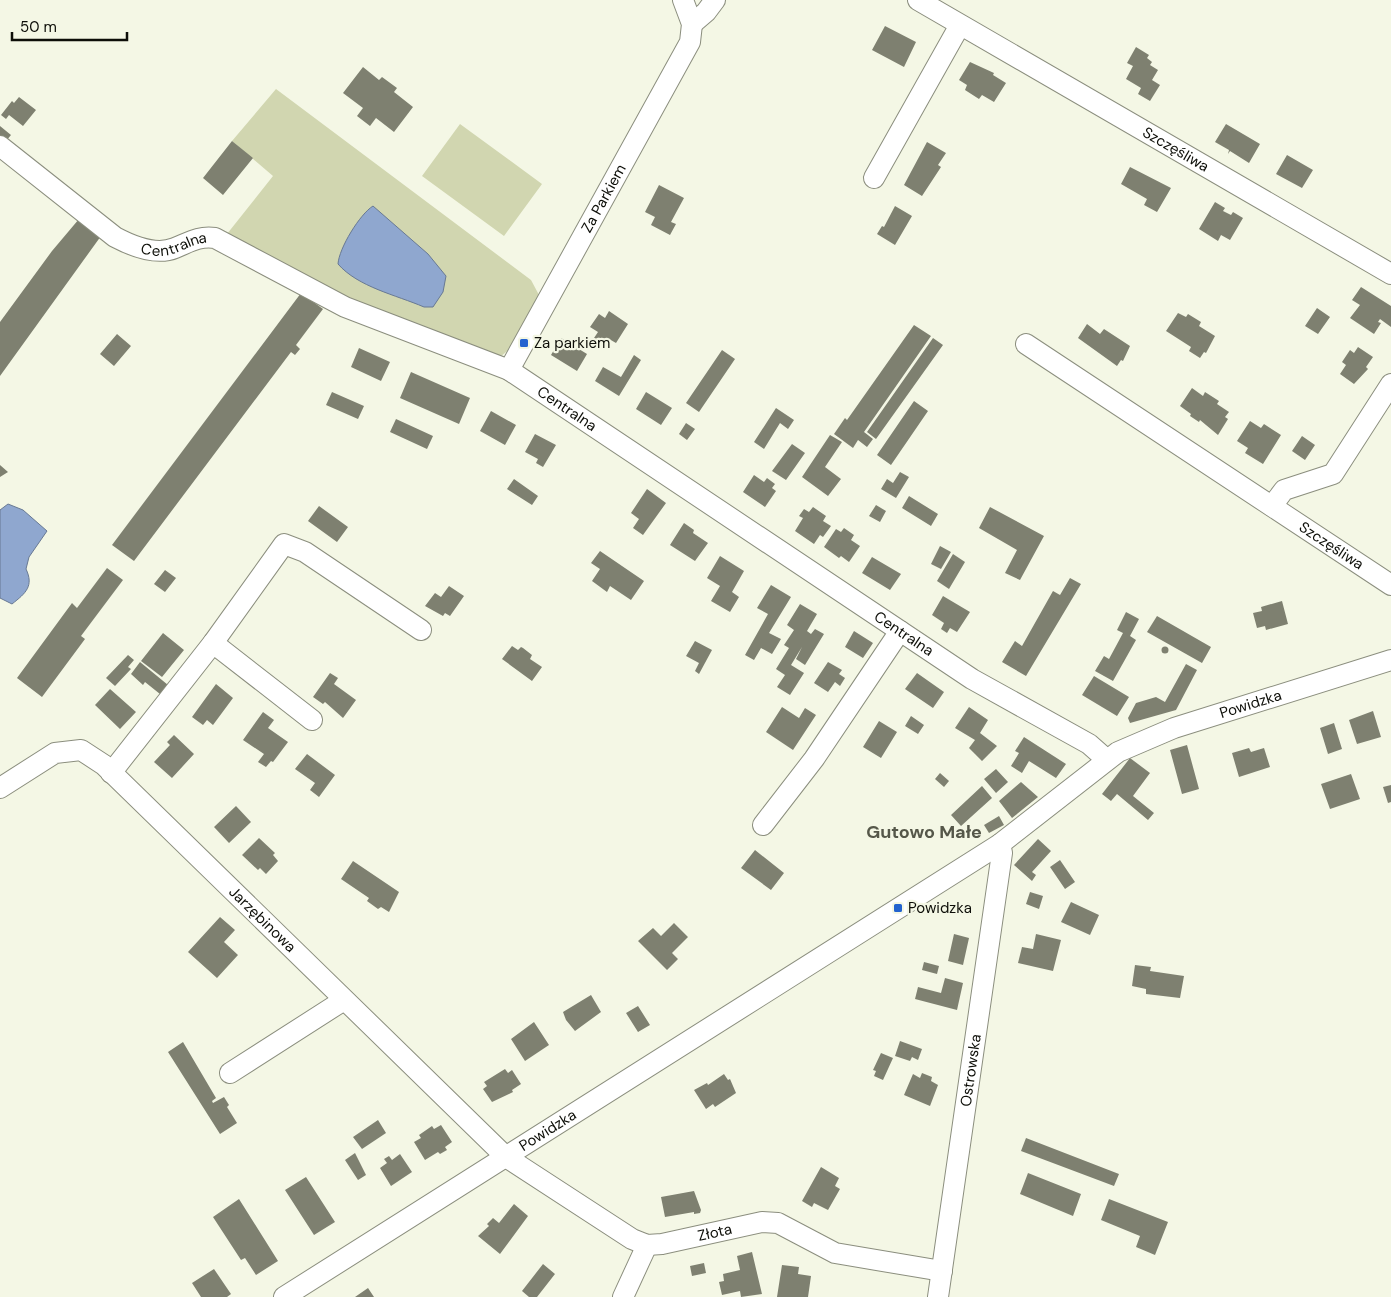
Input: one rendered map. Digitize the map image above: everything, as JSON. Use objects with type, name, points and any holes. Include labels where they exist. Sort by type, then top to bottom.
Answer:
[{"type":"street","points":[[683,0],[692,24],[706,12],[715,0]]},
{"type":"street","name":"Szczęśliwa","points":[[918,0],[1391,274]]},
{"type":"street","name":"Za Parkiem","points":[[509,370],[690,42],[692,24]]},
{"type":"street","points":[[874,178],[960,25]]},
{"type":"street","name":"Centralna","points":[[0,146],[115,237],[131,245],[161,251],[201,237],[215,238],[345,307],[509,370],[972,679],[1089,744],[1106,759]]},
{"type":"street","name":"Szczęśliwa","points":[[1026,344],[1391,584]]},
{"type":"street","points":[[1272,506],[1284,490],[1333,474],[1391,384]]},
{"type":"street","points":[[111,773],[213,643],[284,544],[305,552],[421,630]]},
{"type":"street","points":[[763,824],[814,759],[900,631]]},
{"type":"street","points":[[213,643],[312,720]]},
{"type":"street","name":"Powidzka","points":[[284,1297],[1000,844],[1055,804],[1106,759],[1144,739],[1174,728],[1391,660]]},
{"type":"street","name":"Jarzębinowa","points":[[0,788],[55,752],[81,750],[111,773],[506,1157]]},
{"type":"street","name":"Ostrowska","points":[[938,1297],[1002,853],[1000,844]]},
{"type":"street","points":[[230,1073],[344,1000]]},
{"type":"street","points":[[506,1157],[632,1239],[647,1245],[623,1297]]},
{"type":"street","name":"Złota","points":[[647,1245],[662,1244],[762,1222],[778,1223],[834,1252],[942,1271]]},
{"type":"green space","points":[[276,89],[531,280],[539,295],[512,347],[500,357],[352,303],[227,234],[273,176],[232,141]]},
{"type":"green space","points":[[460,124],[542,184],[504,236],[422,176]]},
{"type":"water","points":[[373,206],[428,254],[446,276],[443,292],[433,307],[424,307],[378,290],[356,279],[338,264],[342,249],[351,232],[362,216]]},
{"type":"water","points":[[8,504],[23,510],[47,531],[29,557],[26,569],[29,585],[25,593],[12,604],[0,598],[0,510]]},
{"type":"building","points":[[885,26],[916,42],[904,67],[872,50]]},
{"type":"building","points":[[1136,47],[1149,55],[1147,58],[1152,62],[1150,65],[1158,70],[1152,80],[1160,85],[1150,101],[1138,94],[1141,88],[1126,79],[1133,66],[1127,63]]},
{"type":"building","points":[[970,62],[994,73],[993,75],[1006,83],[994,102],[982,95],[979,99],[965,90],[967,85],[959,80]]},
{"type":"building","points":[[363,67],[379,80],[382,77],[397,88],[394,92],[413,107],[394,132],[376,118],[370,126],[357,116],[363,108],[343,93]]},
{"type":"building","points":[[19,97],[36,110],[23,126],[9,115],[6,119],[1,115],[12,101],[14,103]]},
{"type":"building","points":[[1226,124],[1260,144],[1249,163],[1230,151],[1228,154],[1229,150],[1215,142]]},
{"type":"building","points":[[0,126],[11,135],[6,141],[0,136]]},
{"type":"building","points":[[232,141],[253,158],[223,195],[203,178]]},
{"type":"building","points":[[927,142],[946,153],[938,165],[941,167],[922,196],[904,185]]},
{"type":"building","points":[[1287,155],[1313,170],[1302,188],[1276,174]]},
{"type":"building","points":[[1130,167],[1171,188],[1157,212],[1144,205],[1147,199],[1121,184]]},
{"type":"building","points":[[659,185],[684,198],[671,222],[676,224],[670,235],[651,225],[655,217],[645,212]]},
{"type":"building","points":[[1215,202],[1225,208],[1223,211],[1231,215],[1233,212],[1243,218],[1230,240],[1221,235],[1218,241],[1199,229]]},
{"type":"building","points":[[895,206],[912,216],[895,245],[877,234],[882,226],[884,227]]},
{"type":"building","points":[[79,219],[101,236],[0,376],[0,322],[52,251]]},
{"type":"building","points":[[1361,287],[1391,306],[1391,327],[1380,319],[1378,322],[1381,323],[1374,334],[1350,318],[1360,305],[1352,300]]},
{"type":"building","points":[[301,293],[323,309],[296,345],[300,349],[295,355],[291,352],[134,561],[112,545]]},
{"type":"building","points":[[1317,308],[1330,317],[1318,334],[1305,326]]},
{"type":"building","points":[[609,311],[628,324],[616,343],[609,339],[605,346],[594,338],[598,332],[590,327],[599,314],[605,318]]},
{"type":"building","points":[[1178,313],[1186,317],[1188,314],[1201,322],[1199,326],[1215,336],[1206,353],[1204,352],[1200,358],[1189,351],[1191,347],[1166,331]]},
{"type":"building","points":[[1087,324],[1100,334],[1104,329],[1130,346],[1123,361],[1121,360],[1117,366],[1078,338]]},
{"type":"building","points":[[914,325],[931,336],[864,432],[873,439],[867,447],[858,440],[853,448],[834,434],[845,418],[847,420]]},
{"type":"building","points":[[117,334],[131,346],[114,366],[100,354]]},
{"type":"building","points":[[561,338],[587,354],[577,371],[551,355]]},
{"type":"building","points":[[933,338],[943,345],[876,439],[867,432]]},
{"type":"building","points":[[1358,347],[1373,357],[1366,367],[1368,369],[1354,384],[1340,374],[1346,365],[1342,362],[1350,350],[1354,353]]},
{"type":"building","points":[[359,348],[390,362],[381,381],[351,367]]},
{"type":"building","points":[[722,350],[735,359],[699,412],[686,403]]},
{"type":"building","points":[[634,355],[641,360],[619,396],[595,381],[603,367],[621,377]]},
{"type":"building","points":[[411,372],[470,398],[459,424],[400,398]]},
{"type":"building","points":[[1192,388],[1203,396],[1205,392],[1219,401],[1217,404],[1229,412],[1225,417],[1228,419],[1218,435],[1200,420],[1199,422],[1190,416],[1191,414],[1180,406]]},
{"type":"building","points":[[332,392],[364,406],[358,419],[326,405]]},
{"type":"building","points":[[646,392],[672,408],[661,425],[636,409]]},
{"type":"building","points":[[914,401],[928,411],[891,465],[877,455]]},
{"type":"building","points":[[776,408],[794,420],[788,429],[780,423],[764,449],[754,442]]},
{"type":"building","points":[[491,411],[516,425],[505,445],[480,431]]},
{"type":"building","points":[[396,419],[433,436],[427,449],[390,432]]},
{"type":"building","points":[[1250,421],[1261,428],[1264,424],[1281,435],[1263,464],[1245,453],[1248,448],[1237,441]]},
{"type":"building","points":[[686,423],[695,429],[687,440],[679,434]]},
{"type":"building","points":[[535,434],[556,445],[543,467],[536,463],[538,459],[525,452]]},
{"type":"building","points":[[830,435],[842,442],[825,467],[841,479],[828,496],[802,477]]},
{"type":"building","points":[[1302,436],[1315,445],[1305,460],[1292,451]]},
{"type":"building","points":[[792,444],[805,453],[786,480],[772,471]]},
{"type":"building","points":[[0,465],[8,472],[0,477]]},
{"type":"building","points":[[900,472],[909,477],[896,498],[881,489],[887,479],[893,483]]},
{"type":"building","points":[[754,475],[764,482],[767,478],[775,484],[772,488],[776,491],[765,507],[743,492]]},
{"type":"building","points":[[514,479],[538,496],[532,505],[507,489]]},
{"type":"building","points":[[647,489],[666,503],[643,535],[633,528],[639,519],[631,513]]},
{"type":"building","points":[[909,496],[938,514],[931,526],[902,508]]},
{"type":"building","points":[[876,505],[886,511],[880,522],[869,516]]},
{"type":"building","points":[[319,506],[348,527],[337,542],[308,521]]},
{"type":"building","points":[[813,507],[826,516],[823,521],[831,526],[823,537],[820,535],[814,544],[795,531],[803,518],[799,516],[804,509],[809,512]]},
{"type":"building","points":[[990,507],[1044,536],[1020,580],[1005,573],[1017,550],[979,528]]},
{"type":"building","points":[[684,523],[694,530],[693,533],[708,543],[695,561],[670,545]]},
{"type":"building","points":[[844,528],[854,535],[851,540],[860,546],[849,562],[841,556],[839,558],[824,547],[836,529],[841,532]]},
{"type":"building","points":[[940,546],[951,552],[941,569],[931,564]]},
{"type":"building","points":[[600,551],[644,581],[631,600],[610,586],[607,592],[592,581],[600,569],[591,563]]},
{"type":"building","points":[[953,554],[965,562],[949,589],[937,581]]},
{"type":"building","points":[[720,556],[744,571],[732,592],[739,597],[730,612],[711,601],[720,586],[707,578]]},
{"type":"building","points":[[872,557],[901,574],[890,590],[862,573]]},
{"type":"building","points":[[107,568],[123,580],[81,636],[85,639],[42,697],[17,678],[72,603],[77,608]]},
{"type":"building","points":[[165,570],[176,578],[165,592],[154,584]]},
{"type":"building","points":[[1070,578],[1081,584],[1026,676],[1002,662],[1015,641],[1022,646],[1053,591],[1060,595]]},
{"type":"building","points":[[771,585],[791,597],[769,633],[781,639],[772,654],[761,648],[754,660],[745,655],[768,614],[757,608]]},
{"type":"building","points":[[449,586],[464,596],[450,616],[445,613],[443,616],[425,606],[435,593],[441,597]]},
{"type":"building","points":[[943,596],[970,612],[957,632],[950,628],[947,633],[941,629],[944,623],[932,615]]},
{"type":"building","points":[[1282,601],[1288,624],[1266,630],[1265,626],[1257,628],[1253,613],[1262,611],[1261,607]]},
{"type":"building","points":[[800,604],[817,614],[807,631],[811,634],[815,629],[824,634],[805,665],[796,659],[802,647],[791,665],[804,673],[790,695],[777,687],[785,675],[776,669],[789,648],[784,645],[794,630],[787,625]]},
{"type":"building","points":[[1126,612],[1139,619],[1130,636],[1136,640],[1113,681],[1095,671],[1104,656],[1109,659],[1123,633],[1117,630]]},
{"type":"building","points":[[1157,616],[1211,647],[1202,663],[1147,632]]},
{"type":"building","points":[[854,631],[873,643],[863,658],[845,647]]},
{"type":"building","points":[[163,633],[184,650],[162,677],[141,661]]},
{"type":"building","points":[[695,641],[712,650],[699,674],[695,671],[699,663],[686,656]]},
{"type":"building","points":[[512,646],[518,650],[521,647],[523,648],[532,655],[530,659],[542,667],[532,681],[502,659]]},
{"type":"building","points":[[1165,647],[1168,650],[1165,653],[1162,650]]},
{"type":"building","points":[[128,655],[134,660],[128,667],[131,669],[115,686],[106,678]]},
{"type":"building","points":[[140,662],[168,685],[160,694],[145,682],[143,685],[131,674]]},
{"type":"building","points":[[828,662],[842,670],[839,674],[845,678],[840,686],[835,682],[828,692],[814,683]]},
{"type":"building","points":[[1186,664],[1197,670],[1176,710],[1130,723],[1128,718],[1136,703],[1156,697],[1165,702]]},
{"type":"building","points":[[330,673],[338,678],[334,684],[356,700],[343,718],[325,702],[323,704],[313,697]]},
{"type":"building","points":[[917,673],[944,692],[933,708],[905,689]]},
{"type":"building","points":[[1094,676],[1129,697],[1117,716],[1082,695]]},
{"type":"building","points":[[216,684],[233,698],[213,725],[207,720],[203,725],[192,717]]},
{"type":"building","points":[[110,689],[136,712],[120,729],[95,705]]},
{"type":"building","points":[[782,707],[799,718],[805,708],[816,715],[793,750],[766,732]]},
{"type":"building","points":[[969,707],[988,720],[980,733],[997,746],[982,761],[969,748],[975,740],[955,728]]},
{"type":"building","points":[[1373,711],[1381,737],[1357,744],[1349,720]]},
{"type":"building","points":[[263,712],[274,720],[268,728],[288,742],[273,762],[271,761],[266,767],[258,762],[264,754],[243,740]]},
{"type":"building","points":[[911,716],[924,725],[918,734],[905,726]]},
{"type":"building","points":[[879,721],[897,732],[881,758],[863,747]]},
{"type":"building","points":[[1334,723],[1342,749],[1328,754],[1320,728]]},
{"type":"building","points":[[174,735],[194,754],[172,778],[154,762],[170,745],[167,742]]},
{"type":"building","points":[[1024,737],[1066,764],[1056,778],[1029,761],[1022,773],[1011,766],[1019,753],[1015,751]]},
{"type":"building","points":[[1187,745],[1199,789],[1182,794],[1170,750]]},
{"type":"building","points":[[1249,748],[1251,752],[1264,748],[1270,767],[1239,777],[1232,753]]},
{"type":"building","points":[[307,754],[335,775],[319,797],[310,790],[315,783],[295,769]]},
{"type":"building","points":[[1130,758],[1150,773],[1133,796],[1154,813],[1148,820],[1117,794],[1111,801],[1102,794]]},
{"type":"building","points":[[996,769],[1008,782],[996,793],[984,779]]},
{"type":"building","points":[[940,773],[949,781],[944,787],[935,779]]},
{"type":"building","points":[[1351,774],[1360,799],[1330,809],[1321,784]]},
{"type":"building","points":[[1021,782],[1038,797],[1012,818],[999,801]]},
{"type":"building","points":[[1391,785],[1391,802],[1388,803],[1383,787]]},
{"type":"building","points":[[982,786],[992,798],[961,826],[951,815]]},
{"type":"building","points":[[236,806],[251,822],[229,843],[214,827]]},
{"type":"building","points":[[999,816],[1004,825],[989,833],[984,825]]},
{"type":"building","points":[[259,838],[275,853],[273,855],[278,861],[266,874],[260,868],[258,870],[242,855]]},
{"type":"building","points":[[1038,839],[1051,851],[1032,872],[1036,875],[1032,881],[1014,865]]},
{"type":"building","points":[[755,850],[784,873],[771,890],[741,868]]},
{"type":"building","points":[[1060,860],[1075,882],[1065,889],[1050,867]]},
{"type":"building","points":[[353,861],[399,892],[389,912],[381,907],[378,909],[367,901],[369,898],[341,879]]},
{"type":"building","points":[[1030,892],[1043,896],[1039,909],[1026,904]]},
{"type":"building","points":[[1071,902],[1099,915],[1090,935],[1061,922]]},
{"type":"building","points":[[220,917],[235,930],[224,942],[238,955],[217,978],[188,952]]},
{"type":"building","points":[[674,923],[688,937],[672,953],[678,959],[667,970],[638,941],[653,928],[661,936]]},
{"type":"building","points":[[954,934],[969,938],[963,965],[948,961]]},
{"type":"building","points":[[1036,934],[1061,940],[1053,971],[1018,963],[1022,947],[1033,949]]},
{"type":"building","points":[[924,962],[939,966],[937,974],[922,970]]},
{"type":"building","points":[[1135,965],[1151,967],[1150,971],[1184,976],[1180,998],[1146,994],[1146,989],[1132,986]]},
{"type":"building","points":[[945,978],[963,983],[957,1010],[915,999],[918,987],[941,993]]},
{"type":"building","points":[[591,995],[601,1012],[575,1031],[566,1020],[563,1012]]},
{"type":"building","points":[[638,1006],[650,1025],[638,1032],[626,1013]]},
{"type":"building","points":[[534,1022],[549,1045],[525,1061],[511,1039]]},
{"type":"building","points":[[900,1041],[922,1049],[918,1060],[912,1057],[910,1061],[895,1056]]},
{"type":"building","points":[[183,1042],[216,1098],[212,1101],[213,1103],[224,1097],[229,1105],[227,1107],[237,1123],[220,1134],[168,1052]]},
{"type":"building","points":[[881,1053],[893,1058],[883,1080],[874,1076],[876,1071],[873,1070]]},
{"type":"building","points":[[505,1069],[508,1073],[512,1070],[521,1084],[512,1090],[513,1092],[492,1102],[483,1089],[487,1086],[484,1082]]},
{"type":"building","points":[[922,1073],[932,1077],[931,1081],[938,1085],[930,1106],[904,1095],[913,1074],[920,1078]]},
{"type":"building","points":[[724,1074],[728,1080],[730,1079],[736,1093],[715,1107],[713,1104],[706,1109],[694,1090],[707,1083],[708,1085]]},
{"type":"building","points":[[378,1120],[386,1133],[362,1149],[353,1137]]},
{"type":"building","points":[[441,1125],[452,1142],[445,1147],[447,1150],[440,1154],[438,1152],[425,1160],[414,1142],[421,1138],[419,1135],[432,1126],[434,1129]]},
{"type":"building","points":[[1026,1138],[1119,1174],[1114,1186],[1021,1151]]},
{"type":"building","points":[[355,1153],[366,1175],[358,1180],[345,1160]]},
{"type":"building","points":[[400,1154],[412,1172],[391,1186],[380,1168],[387,1163],[384,1159],[389,1156],[392,1160]]},
{"type":"building","points":[[821,1167],[839,1178],[835,1186],[840,1189],[828,1210],[814,1203],[812,1207],[802,1201]]},
{"type":"building","points":[[1028,1173],[1081,1194],[1073,1216],[1020,1194]]},
{"type":"building","points":[[306,1177],[335,1222],[314,1235],[285,1190]]},
{"type":"building","points":[[694,1191],[701,1210],[700,1213],[694,1214],[694,1212],[665,1217],[661,1197]]},
{"type":"building","points":[[239,1199],[278,1261],[256,1275],[245,1258],[241,1260],[213,1217]]},
{"type":"building","points":[[1109,1199],[1168,1222],[1155,1255],[1136,1247],[1140,1236],[1101,1220]]},
{"type":"building","points":[[514,1204],[528,1216],[500,1254],[478,1236],[489,1226],[487,1224],[493,1218],[499,1223]]},
{"type":"building","points":[[752,1252],[762,1294],[741,1297],[740,1291],[722,1295],[719,1282],[724,1281],[723,1274],[740,1270],[737,1256]]},
{"type":"building","points":[[704,1263],[706,1273],[692,1276],[690,1266]]},
{"type":"building","points":[[543,1264],[555,1274],[537,1297],[529,1297],[522,1291]]},
{"type":"building","points":[[782,1265],[799,1267],[798,1274],[811,1276],[808,1297],[777,1297]]},
{"type":"building","points":[[214,1269],[231,1294],[227,1297],[201,1297],[192,1283]]},
{"type":"building","points":[[368,1288],[374,1297],[355,1297]]},
{"type":"place","name":"Za parkiem","points":[[524,343]]},
{"type":"place","name":"Powidzka","points":[[898,908]]},
{"type":"district","name":"Gutowo Małe","points":[[924,832]]}]
